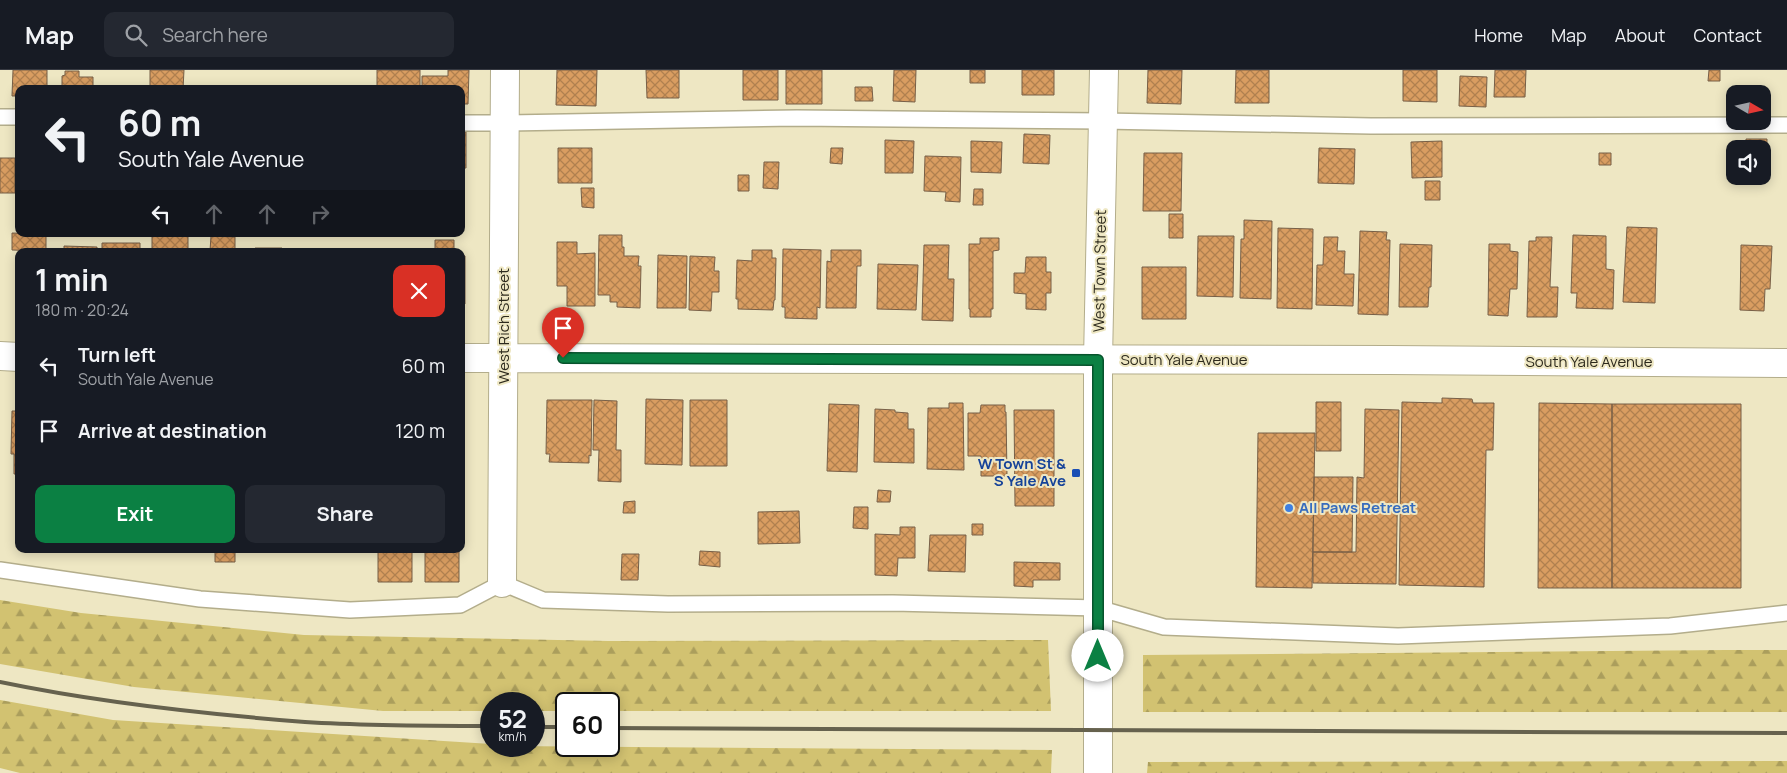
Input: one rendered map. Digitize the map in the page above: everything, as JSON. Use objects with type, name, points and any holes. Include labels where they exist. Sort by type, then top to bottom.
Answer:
[{"type":"street","name":"West Rich Street","points":[[502,583],[504,70]]},
{"type":"street","name":"West Town Street","points":[[1098,773],[1098,360],[1104,70]]},
{"type":"street","points":[[0,356],[15,356]]},
{"type":"street","name":"South Yale Avenue","points":[[465,358],[1787,363]]},
{"type":"lane","points":[[0,117],[15,117]]},
{"type":"lane","points":[[465,122],[797,118],[1371,126],[1787,125]]},
{"type":"lane","points":[[0,570],[200,599],[350,610],[460,606],[502,583],[544,600],[668,604],[903,604],[1098,608],[1164,627],[1398,636],[1670,626],[1787,613]]},
{"type":"green space","points":[[0,600],[81,613],[304,635],[608,641],[1048,640],[1051,711],[620,711],[620,692],[555,692],[555,711],[545,711],[545,692],[480,692],[480,711],[383,711],[134,687],[0,664]]},
{"type":"green space","points":[[1787,650],[1787,712],[1143,712],[1143,655]]},
{"type":"green space","points":[[0,700],[113,720],[480,743],[480,757],[545,757],[545,746],[555,746],[555,757],[620,757],[620,747],[1052,750],[1051,773],[20,773],[0,768]]},
{"type":"green space","points":[[1787,761],[1787,773],[1147,773],[1148,762]]},
{"type":"building","points":[[13,70],[47,70],[47,85],[15,85],[15,96],[12,96]]},
{"type":"building","points":[[150,70],[184,70],[183,85],[150,85]]},
{"type":"building","points":[[377,70],[420,70],[420,85],[377,85]]},
{"type":"building","points":[[448,70],[469,70],[468,104],[465,104],[465,85],[422,85],[422,76],[448,76]]},
{"type":"building","points":[[557,70],[597,70],[596,106],[556,105]]},
{"type":"building","points":[[646,70],[679,70],[679,98],[647,98]]},
{"type":"building","points":[[743,70],[778,70],[778,100],[743,100]]},
{"type":"building","points":[[786,70],[822,70],[822,104],[786,104]]},
{"type":"building","points":[[894,70],[916,70],[915,102],[893,101]]},
{"type":"building","points":[[970,70],[985,70],[985,83],[970,83]]},
{"type":"building","points":[[1022,70],[1054,70],[1054,95],[1022,95]]},
{"type":"building","points":[[1148,70],[1182,70],[1181,104],[1147,103]]},
{"type":"building","points":[[1236,70],[1269,70],[1269,103],[1235,103]]},
{"type":"building","points":[[1403,70],[1437,70],[1437,102],[1403,101]]},
{"type":"building","points":[[1495,70],[1526,70],[1525,97],[1494,97]]},
{"type":"building","points":[[1709,70],[1720,70],[1720,81],[1708,81]]},
{"type":"building","points":[[65,71],[79,71],[79,77],[93,77],[93,85],[62,85],[62,76],[65,75]]},
{"type":"building","points":[[1460,76],[1487,77],[1486,107],[1459,106]]},
{"type":"building","points":[[855,87],[872,87],[873,101],[855,101]]},
{"type":"building","points":[[465,132],[466,132],[465,168]]},
{"type":"building","points":[[1024,134],[1050,135],[1049,164],[1023,163]]},
{"type":"building","points":[[1746,139],[1767,139],[1767,140]]},
{"type":"building","points":[[885,140],[914,141],[913,173],[885,173]]},
{"type":"building","points":[[971,141],[1002,142],[1001,173],[971,172]]},
{"type":"building","points":[[1442,141],[1442,177],[1412,178],[1411,142]]},
{"type":"building","points":[[558,148],[592,148],[592,183],[558,183]]},
{"type":"building","points":[[831,148],[843,148],[842,164],[830,163]]},
{"type":"building","points":[[1319,148],[1355,149],[1354,184],[1318,183]]},
{"type":"building","points":[[1144,153],[1182,153],[1181,211],[1143,211]]},
{"type":"building","points":[[1599,153],[1611,153],[1611,165],[1599,165]]},
{"type":"building","points":[[925,156],[961,157],[960,202],[945,201],[946,192],[924,191]]},
{"type":"building","points":[[0,158],[15,158],[15,193],[0,193]]},
{"type":"building","points":[[764,162],[779,162],[778,189],[763,188]]},
{"type":"building","points":[[738,175],[749,175],[749,191],[738,191]]},
{"type":"building","points":[[1425,181],[1440,181],[1440,200],[1425,200]]},
{"type":"building","points":[[581,188],[594,188],[594,208],[582,207]]},
{"type":"building","points":[[974,189],[983,189],[983,205],[973,205]]},
{"type":"building","points":[[1169,214],[1183,214],[1183,238],[1169,238]]},
{"type":"building","points":[[1244,220],[1272,221],[1271,299],[1240,298],[1241,239],[1244,239]]},
{"type":"building","points":[[1627,227],[1657,228],[1655,303],[1623,302]]},
{"type":"building","points":[[1278,228],[1313,229],[1312,309],[1277,308]]},
{"type":"building","points":[[1360,231],[1387,232],[1386,240],[1390,240],[1388,315],[1358,314]]},
{"type":"building","points":[[12,233],[15,233],[15,237],[46,237],[46,248],[15,248],[15,250],[12,250]]},
{"type":"building","points":[[599,235],[622,235],[624,256],[639,256],[638,266],[641,266],[640,308],[617,307],[617,302],[610,302],[610,295],[598,295]]},
{"type":"building","points":[[1573,235],[1606,236],[1606,269],[1614,270],[1613,309],[1576,308],[1577,293],[1571,293]]},
{"type":"building","points":[[1198,236],[1234,236],[1233,297],[1197,296]]},
{"type":"building","points":[[152,237],[188,237],[188,248],[152,248]]},
{"type":"building","points":[[211,237],[235,237],[235,248],[210,248]]},
{"type":"building","points":[[1324,237],[1338,237],[1337,251],[1345,251],[1344,274],[1354,274],[1353,306],[1316,305],[1317,265],[1323,265]]},
{"type":"building","points":[[1536,237],[1552,237],[1550,287],[1558,287],[1557,317],[1527,317],[1529,241],[1536,241]]},
{"type":"building","points":[[980,238],[999,238],[999,250],[993,251],[993,309],[991,309],[991,317],[970,317],[969,244],[980,244]]},
{"type":"building","points":[[435,240],[454,240],[454,248],[435,248]]},
{"type":"building","points":[[557,242],[577,242],[577,254],[595,253],[595,306],[567,306],[567,286],[557,286]]},
{"type":"building","points":[[102,243],[140,243],[140,248],[102,248]]},
{"type":"building","points":[[1400,244],[1432,245],[1431,287],[1429,287],[1428,307],[1399,307]]},
{"type":"building","points":[[1489,244],[1510,244],[1510,251],[1518,252],[1517,289],[1510,289],[1508,316],[1488,315]]},
{"type":"building","points":[[924,245],[949,245],[948,279],[954,279],[953,321],[922,320]]},
{"type":"building","points":[[1741,245],[1772,246],[1770,289],[1765,289],[1764,311],[1740,310]]},
{"type":"building","points":[[64,246],[97,247],[97,248],[64,248]]},
{"type":"building","points":[[783,249],[821,250],[820,308],[817,307],[817,319],[785,318],[785,307],[782,307]]},
{"type":"building","points":[[752,250],[772,250],[772,258],[776,258],[773,310],[738,309],[738,299],[736,299],[737,260],[752,261]]},
{"type":"building","points":[[831,250],[861,250],[861,266],[857,266],[856,308],[826,308],[827,261],[831,262]]},
{"type":"building","points":[[658,255],[687,256],[686,308],[657,308]]},
{"type":"building","points":[[690,256],[715,257],[714,271],[719,271],[719,292],[712,292],[711,311],[689,310]]},
{"type":"building","points":[[1026,257],[1046,257],[1046,272],[1051,272],[1051,293],[1046,293],[1046,310],[1026,309],[1026,294],[1014,293],[1014,273],[1025,273]]},
{"type":"building","points":[[878,264],[918,265],[916,310],[877,309]]},
{"type":"building","points":[[1142,267],[1186,267],[1186,319],[1142,319]]},
{"type":"building","points":[[1442,398],[1472,399],[1473,403],[1494,403],[1493,450],[1486,450],[1484,587],[1399,585],[1402,402],[1442,403]]},
{"type":"building","points":[[646,399],[683,400],[682,465],[645,464]]},
{"type":"building","points":[[547,400],[592,400],[591,456],[589,455],[589,463],[549,462],[550,454],[546,454]]},
{"type":"building","points":[[594,400],[617,401],[616,450],[621,450],[621,482],[598,481],[599,450],[593,450]]},
{"type":"building","points":[[690,400],[727,400],[727,466],[690,466]]},
{"type":"building","points":[[1316,402],[1341,402],[1341,451],[1316,451]]},
{"type":"building","points":[[949,403],[963,403],[964,470],[927,469],[928,408],[949,408]]},
{"type":"building","points":[[1539,403],[1612,404],[1612,588],[1538,588]]},
{"type":"building","points":[[829,404],[859,405],[857,472],[827,471]]},
{"type":"building","points":[[1612,404],[1741,404],[1741,588],[1612,588]]},
{"type":"building","points":[[981,405],[1005,405],[1007,476],[981,476],[981,456],[968,456],[968,413],[980,413]]},
{"type":"building","points":[[875,409],[908,413],[908,429],[914,429],[914,463],[874,462]]},
{"type":"building","points":[[1365,409],[1399,410],[1396,584],[1313,583],[1313,552],[1356,552],[1357,477],[1364,478]]},
{"type":"building","points":[[1014,410],[1054,410],[1054,506],[1015,506]]},
{"type":"building","points":[[12,411],[15,411],[15,474],[14,454],[11,454]]},
{"type":"building","points":[[1258,433],[1315,433],[1312,588],[1256,587]]},
{"type":"building","points":[[1314,477],[1353,477],[1352,552],[1313,552]]},
{"type":"building","points":[[878,490],[891,491],[890,502],[877,502]]},
{"type":"building","points":[[635,501],[635,513],[623,513],[624,502]]},
{"type":"building","points":[[854,507],[868,507],[868,529],[853,528]]},
{"type":"building","points":[[799,511],[800,543],[758,544],[758,512]]},
{"type":"building","points":[[972,524],[983,524],[983,535],[972,535]]},
{"type":"building","points":[[900,527],[915,527],[915,558],[898,558],[897,576],[875,575],[875,534],[900,535]]},
{"type":"building","points":[[930,535],[966,535],[965,572],[928,571]]},
{"type":"building","points":[[700,551],[720,552],[720,567],[699,565]]},
{"type":"building","points":[[215,553],[235,553],[235,562],[215,562]]},
{"type":"building","points":[[378,553],[412,553],[412,582],[378,582]]},
{"type":"building","points":[[425,553],[459,553],[459,582],[425,582]]},
{"type":"building","points":[[622,554],[639,554],[638,580],[621,580]]},
{"type":"building","points":[[1014,562],[1060,563],[1060,580],[1033,580],[1033,587],[1014,586]]},
{"type":"railway","points":[[0,682],[114,702],[267,719],[352,724],[480,726]]},
{"type":"railway","points":[[545,727],[555,727]]},
{"type":"railway","points":[[620,728],[1787,733]]},
{"type":"place","name":"W Town St & S Yale Ave","points":[[1076,473]]},
{"type":"place","name":"All Paws Retreat","points":[[1289,508]]},
{"type":"route","points":[[563,358],[1098,360],[1098,656]]}]
